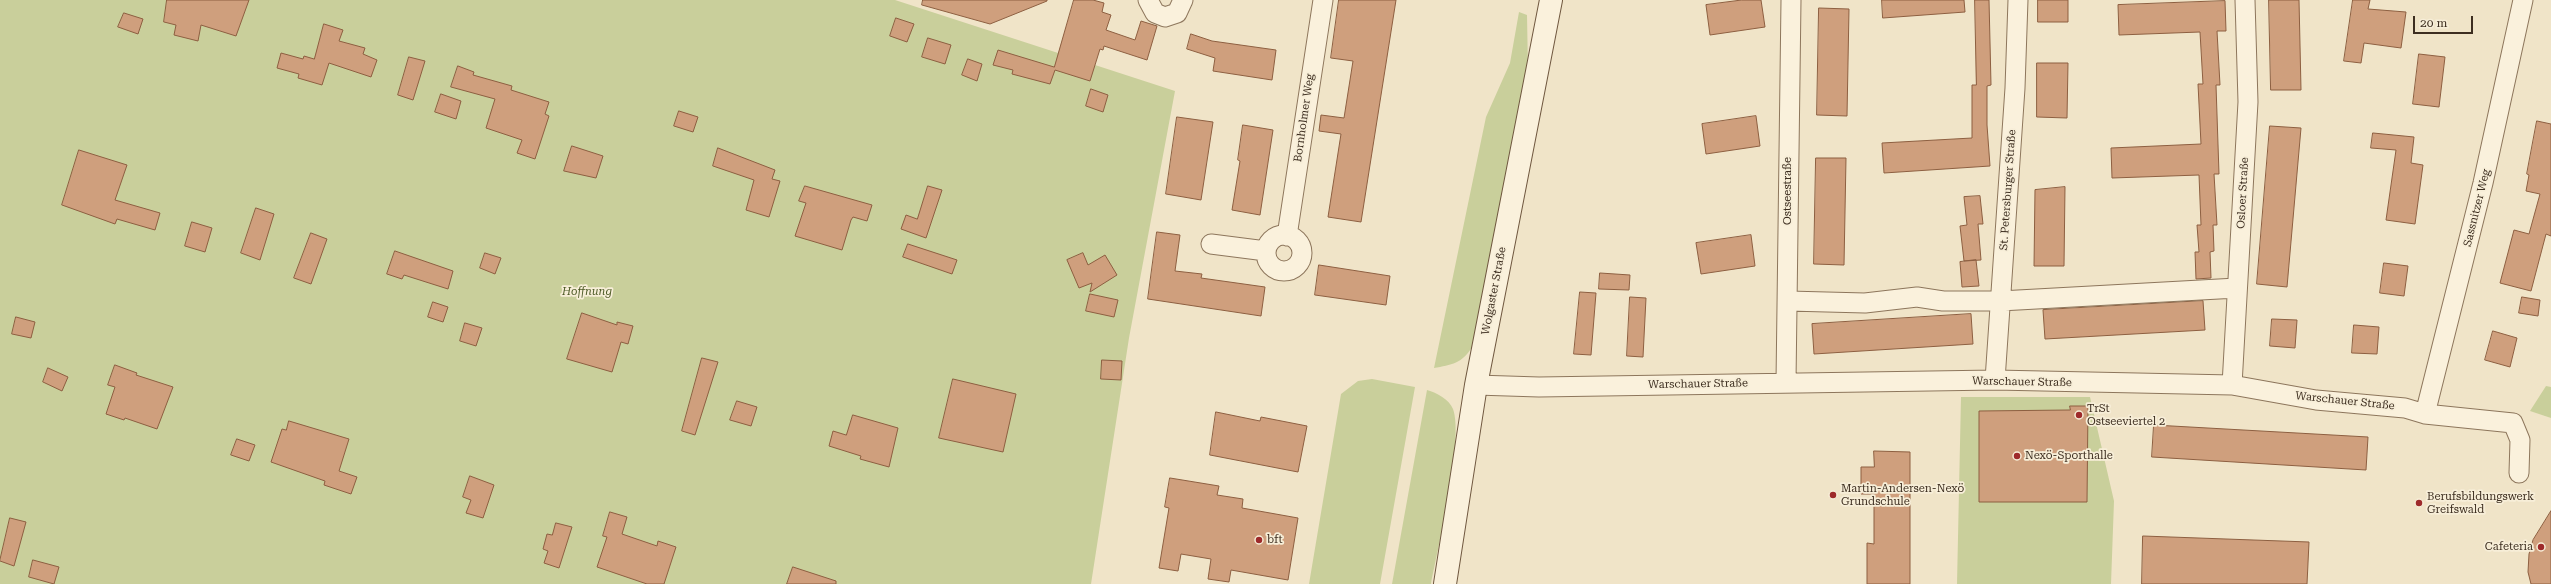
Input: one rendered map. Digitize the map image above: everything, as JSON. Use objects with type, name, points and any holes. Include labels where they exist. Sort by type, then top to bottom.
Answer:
[{"type":"main road","name":"Wolgaster Straße","points":[[1445,584],[1476,385],[1551,0]]},
{"type":"street","points":[[1148,0],[1155,13],[1165,17],[1177,13],[1183,0]]},
{"type":"street","name":"Bornholmer Weg","points":[[1287,236],[1323,0]]},
{"type":"street","name":"Ostseestraße","points":[[1786,382],[1791,0]]},
{"type":"street","name":"St. Petersburger Straße","points":[[1995,380],[2015,88],[2018,0]]},
{"type":"street","name":"Osloer Straße","points":[[2232,385],[2248,102],[2245,0]]},
{"type":"street","name":"Sassnitzer Weg","points":[[2425,414],[2484,183],[2523,0]]},
{"type":"street","points":[[1287,236],[1297,242],[1301,253],[1301,259],[1294,268],[1282,271],[1272,267],[1266,251],[1276,238],[1287,236]]},
{"type":"street","points":[[1211,244],[1266,251]]},
{"type":"street","points":[[1788,301],[1865,303],[1917,297],[1943,301],[2000,301],[2237,288]]},
{"type":"street","name":"Warschauer Straße","points":[[1476,385],[1539,387],[1786,382],[1995,380],[2232,385],[2316,400],[2405,408],[2425,414],[2513,423],[2520,440],[2519,473]]},
{"type":"green space","name":"Hoffnung","points":[[0,0],[895,0],[1175,91],[1129,338],[1091,584],[0,584]]},
{"type":"green space","points":[[1519,12],[1527,15],[1528,71],[1472,347],[1461,360],[1446,366],[1434,368],[1486,117],[1510,63]]},
{"type":"green space","points":[[1372,379],[1415,387],[1380,584],[1309,584],[1341,394],[1358,381]]},
{"type":"green space","points":[[2546,386],[2551,387],[2551,418],[2530,411]]},
{"type":"green space","points":[[1427,390],[1449,402],[1453,409],[1456,424],[1453,468],[1449,494],[1431,584],[1392,584]]},
{"type":"green space","points":[[1961,397],[2090,397],[2114,501],[2111,584],[1957,584]]},
{"type":"building","points":[[167,0],[249,0],[236,36],[201,25],[198,41],[174,35],[176,25],[164,22]]},
{"type":"building","points":[[923,0],[1047,1],[990,24],[922,5]]},
{"type":"building","points":[[1074,0],[1093,0],[1104,3],[1102,12],[1111,15],[1106,30],[1135,40],[1141,21],[1157,26],[1147,60],[1104,46],[1103,50],[1100,49],[1090,81],[1055,70],[1050,84],[1012,74],[1013,70],[993,65],[998,50],[1054,67]]},
{"type":"building","points":[[1339,0],[1396,0],[1361,222],[1328,217],[1341,134],[1319,131],[1321,115],[1344,118],[1353,61],[1331,58]]},
{"type":"building","points":[[1742,0],[1761,0],[1765,27],[1710,35],[1706,5]]},
{"type":"building","points":[[1882,0],[1964,0],[1965,12],[1883,18]]},
{"type":"building","points":[[1975,0],[1989,0],[1991,85],[1987,86],[1987,125],[1990,166],[1884,173],[1882,143],[1972,138],[1972,85],[1976,85]]},
{"type":"building","points":[[2038,0],[2068,0],[2068,22],[2038,22]]},
{"type":"building","points":[[2269,0],[2299,0],[2301,90],[2271,90]]},
{"type":"building","points":[[2353,0],[2370,0],[2368,9],[2406,12],[2401,48],[2364,43],[2361,63],[2344,61]]},
{"type":"building","points":[[2225,1],[2226,31],[2217,31],[2220,85],[2216,85],[2219,174],[2214,174],[2217,225],[2213,225],[2214,251],[2210,252],[2211,278],[2196,279],[2195,252],[2199,252],[2197,225],[2201,225],[2199,175],[2112,178],[2111,148],[2201,144],[2198,84],[2203,84],[2200,32],[2119,35],[2118,5]]},
{"type":"building","points":[[1819,8],[1849,9],[1847,116],[1817,115]]},
{"type":"building","points":[[124,13],[143,19],[138,34],[118,27]]},
{"type":"building","points":[[896,18],[914,24],[907,42],[890,36]]},
{"type":"building","points":[[324,24],[343,30],[339,41],[365,48],[363,54],[377,60],[371,77],[329,63],[322,85],[298,78],[299,74],[277,68],[281,53],[303,59],[304,56],[314,59]]},
{"type":"building","points":[[1191,34],[1212,41],[1276,50],[1272,80],[1213,71],[1215,58],[1187,49]]},
{"type":"building","points":[[928,38],[951,45],[945,64],[922,57]]},
{"type":"building","points":[[2419,54],[2445,57],[2439,107],[2413,104]]},
{"type":"building","points":[[409,57],[425,61],[413,100],[398,95]]},
{"type":"building","points":[[968,59],[982,64],[977,81],[962,75]]},
{"type":"building","points":[[2037,63],[2068,63],[2067,118],[2037,117]]},
{"type":"building","points":[[458,66],[474,72],[473,75],[512,86],[511,90],[549,102],[545,114],[549,116],[535,159],[517,153],[522,140],[486,128],[495,99],[451,87]]},
{"type":"building","points":[[1091,89],[1108,95],[1103,112],[1086,106]]},
{"type":"building","points":[[441,94],[461,101],[456,119],[435,112]]},
{"type":"building","points":[[679,111],[698,117],[693,132],[674,126]]},
{"type":"building","points":[[1756,116],[1760,146],[1706,154],[1702,124]]},
{"type":"building","points":[[1177,117],[1213,122],[1201,200],[1166,194]]},
{"type":"building","points":[[2537,121],[2551,124],[2551,236],[2546,234],[2531,291],[2500,283],[2514,230],[2529,234],[2540,194],[2526,191],[2529,175],[2527,174]]},
{"type":"building","points":[[1243,125],[1273,130],[1260,215],[1232,210],[1240,161],[1238,160]]},
{"type":"building","points":[[2270,126],[2301,128],[2287,287],[2257,284]]},
{"type":"building","points":[[2373,133],[2414,137],[2411,163],[2423,165],[2415,224],[2386,220],[2396,150],[2371,148]]},
{"type":"building","points":[[572,146],[603,156],[596,178],[564,171]]},
{"type":"building","points":[[718,148],[775,170],[772,179],[780,181],[769,217],[746,210],[754,180],[713,166]]},
{"type":"building","points":[[79,150],[127,165],[115,200],[160,213],[155,230],[117,219],[115,224],[62,205]]},
{"type":"building","points":[[1816,158],[1846,158],[1844,265],[1814,264]]},
{"type":"building","points":[[805,186],[872,205],[867,221],[853,217],[851,220],[842,250],[795,236],[806,203],[799,201]]},
{"type":"building","points":[[928,186],[942,190],[926,238],[901,229],[906,215],[917,219]]},
{"type":"building","points":[[2065,187],[2064,266],[2034,266],[2035,190]]},
{"type":"building","points":[[1980,196],[1983,224],[1978,224],[1981,260],[1964,261],[1960,226],[1967,225],[1964,197]]},
{"type":"building","points":[[256,208],[274,214],[260,260],[241,253]]},
{"type":"building","points":[[192,222],[212,228],[205,252],[185,246]]},
{"type":"building","points":[[1157,232],[1180,235],[1175,271],[1202,274],[1201,278],[1265,287],[1261,316],[1148,299]]},
{"type":"building","points":[[311,233],[327,239],[311,284],[294,278]]},
{"type":"building","points":[[1751,235],[1755,266],[1701,274],[1696,243]]},
{"type":"building","points":[[908,244],[957,260],[952,274],[903,257]]},
{"type":"building","points":[[395,251],[453,271],[448,289],[404,275],[402,279],[387,274]]},
{"type":"building","points":[[485,253],[501,258],[495,274],[480,268]]},
{"type":"building","points":[[1083,253],[1088,265],[1105,255],[1117,275],[1090,292],[1092,283],[1079,288],[1067,260]]},
{"type":"building","points":[[1976,260],[1979,286],[1962,287],[1960,262]]},
{"type":"building","points":[[2384,263],[2408,266],[2404,296],[2380,293]]},
{"type":"building","points":[[1319,265],[1390,276],[1386,305],[1315,295]]},
{"type":"building","points":[[1600,273],[1630,275],[1629,290],[1599,289]]},
{"type":"building","points":[[1580,292],[1596,293],[1591,355],[1574,354]]},
{"type":"building","points":[[1090,294],[1118,300],[1114,317],[1086,311]]},
{"type":"building","points":[[1630,297],[1646,298],[1643,357],[1627,356]]},
{"type":"building","points":[[2522,297],[2540,300],[2538,316],[2519,313]]},
{"type":"building","points":[[2203,301],[2205,330],[2045,339],[2043,310]]},
{"type":"building","points":[[433,302],[448,307],[443,322],[428,317]]},
{"type":"building","points":[[582,313],[617,325],[617,322],[633,326],[628,344],[621,342],[612,372],[567,359]]},
{"type":"building","points":[[1971,314],[1973,344],[1814,354],[1812,324]]},
{"type":"building","points":[[16,317],[35,322],[31,338],[12,334]]},
{"type":"building","points":[[2272,319],[2297,320],[2295,348],[2270,346]]},
{"type":"building","points":[[465,323],[482,328],[476,346],[460,341]]},
{"type":"building","points":[[2354,325],[2379,327],[2377,354],[2352,353]]},
{"type":"building","points":[[2493,331],[2517,338],[2510,367],[2485,360]]},
{"type":"building","points":[[702,358],[718,362],[695,435],[682,431]]},
{"type":"building","points":[[1102,360],[1122,361],[1121,380],[1101,379]]},
{"type":"building","points":[[115,365],[137,373],[136,375],[173,387],[157,429],[125,418],[124,420],[106,414],[115,387],[108,385]]},
{"type":"building","points":[[48,368],[68,377],[62,391],[43,382]]},
{"type":"building","points":[[953,379],[1016,394],[1003,452],[939,438]]},
{"type":"building","points":[[737,401],[757,407],[751,426],[730,420]]},
{"type":"building","name":"Nexö-Sporthalle","points":[[2070,406],[2088,406],[2087,502],[1979,502],[1979,411],[2070,410]]},
{"type":"building","points":[[1216,412],[1260,421],[1261,417],[1307,426],[1298,472],[1210,455]]},
{"type":"building","points":[[853,415],[898,428],[889,467],[860,459],[861,456],[829,446],[833,431],[846,435]]},
{"type":"building","points":[[289,421],[349,439],[339,471],[357,477],[351,494],[324,485],[325,481],[271,462],[282,429],[286,430]]},
{"type":"building","points":[[2154,425],[2368,437],[2366,470],[2152,457]]},
{"type":"building","points":[[237,439],[255,445],[249,461],[231,455]]},
{"type":"building","points":[[1874,451],[1910,452],[1910,584],[1867,584],[1867,543],[1874,544],[1874,494],[1861,494],[1861,467],[1874,467]]},
{"type":"building","points":[[470,476],[494,485],[483,518],[466,513],[471,500],[463,497]]},
{"type":"building","points":[[1170,478],[1219,486],[1217,495],[1243,499],[1242,508],[1298,518],[1288,580],[1231,570],[1229,582],[1208,579],[1211,559],[1181,554],[1178,571],[1159,568],[1169,508],[1165,507]]},
{"type":"building","name":"Cafeteria","points":[[2551,511],[2551,584],[2531,584],[2528,572],[2529,554],[2533,540]]},
{"type":"building","points":[[610,512],[627,517],[622,534],[657,546],[658,541],[676,547],[664,584],[647,584],[597,567],[607,537],[603,536]]},
{"type":"building","points":[[10,518],[26,522],[14,566],[0,561]]},
{"type":"building","points":[[556,523],[572,527],[559,568],[544,563],[548,551],[543,549],[547,534],[552,535]]},
{"type":"building","points":[[2143,536],[2309,542],[2307,584],[2142,584]]},
{"type":"building","points":[[33,560],[59,567],[54,584],[29,577]]},
{"type":"building","points":[[793,567],[836,581],[836,584],[787,584]]},
{"type":"place","name":"TrSt Ostseeviertel 2","points":[[2079,415]]},
{"type":"place","name":"Nexö-Sporthalle","points":[[2017,456]]},
{"type":"place","name":"Martin-Andersen-Nexö Grundschule","points":[[1833,495]]},
{"type":"place","name":"Berufsbildungswerk Greifswald","points":[[2419,503]]},
{"type":"place","name":"bft","points":[[1259,540]]},
{"type":"place","name":"Cafeteria","points":[[2541,547]]}]
